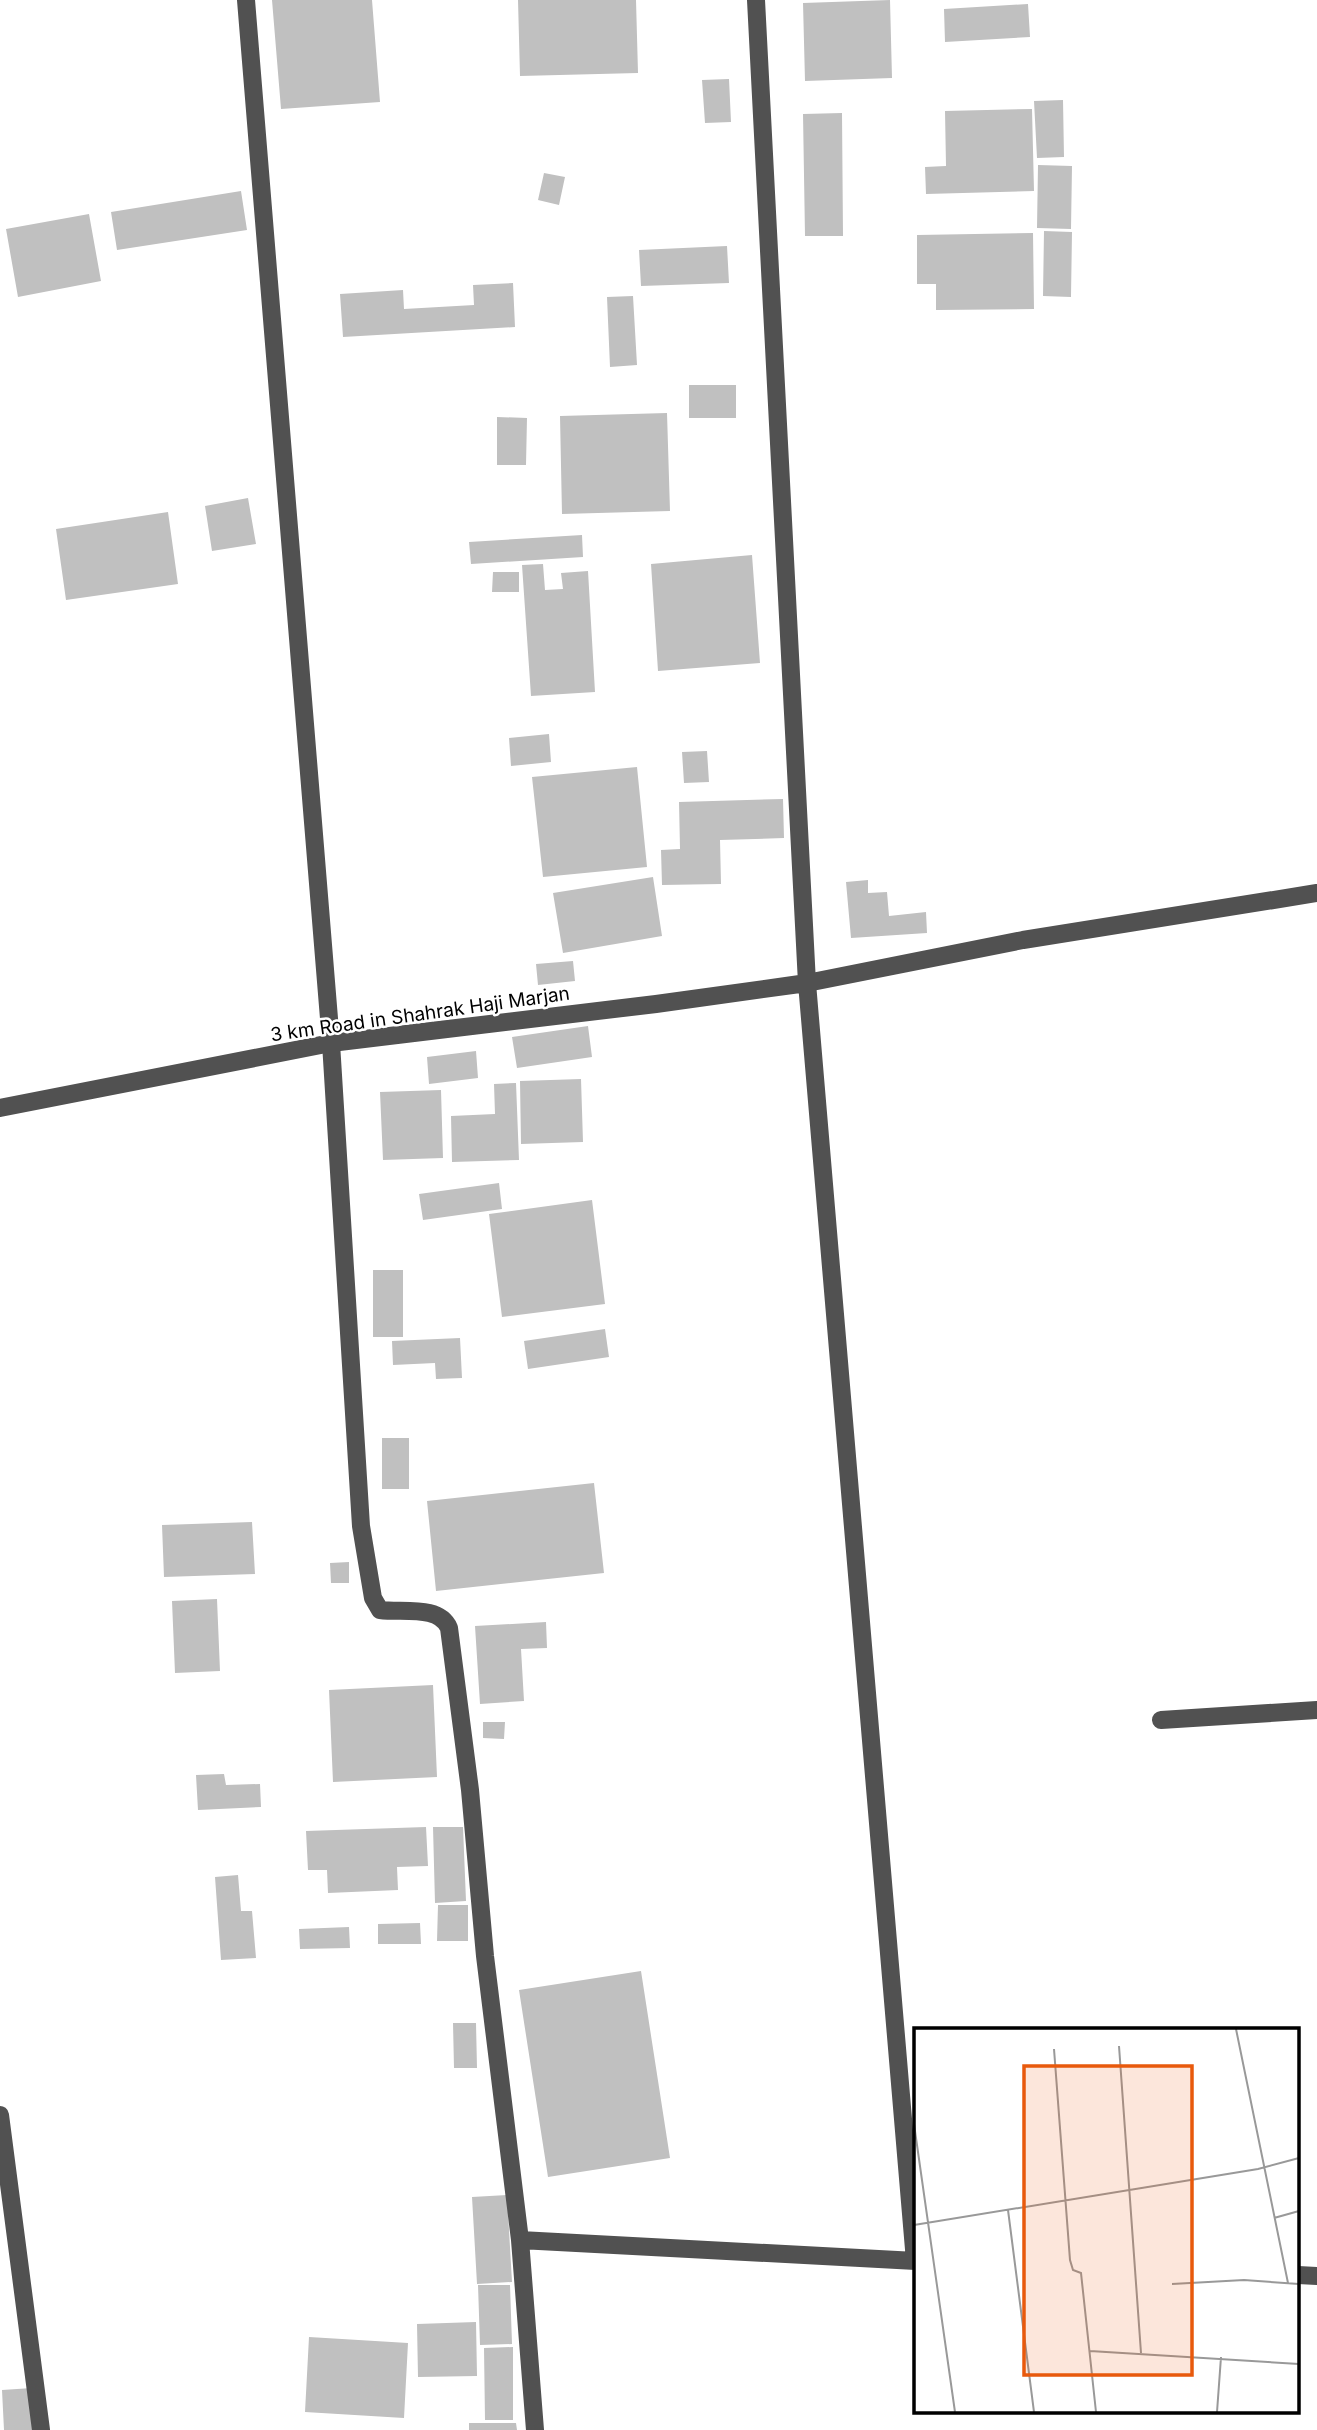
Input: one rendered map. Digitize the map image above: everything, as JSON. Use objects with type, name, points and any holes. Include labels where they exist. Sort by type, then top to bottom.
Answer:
[{"type":"street","points":[[246,0],[331,1043],[361,1526],[373,1598],[380,1610],[437,1614],[446,1620],[450,1628],[470,1790],[485,1956],[520,2241],[535,2430]]},
{"type":"street","points":[[756,0],[807,984],[914,2249]]},
{"type":"street","name":"3 km Road in Shahrak Haji Marjan","points":[[0,1108],[331,1043],[807,984],[1023,940],[1317,893]]},
{"type":"street","points":[[1161,1720],[1317,1710]]},
{"type":"street","points":[[0,2115],[41,2430]]},
{"type":"street","points":[[520,2241],[914,2261]]},
{"type":"building","points":[[272,0],[372,0],[380,102],[281,109]]},
{"type":"building","points":[[518,0],[636,0],[638,73],[520,76]]},
{"type":"building","points":[[890,0],[892,78],[805,81],[803,3]]},
{"type":"building","points":[[1028,4],[1030,37],[945,42],[944,9]]},
{"type":"building","points":[[729,79],[731,122],[705,123],[702,80]]},
{"type":"building","points":[[1063,100],[1064,157],[1037,158],[1034,101]]},
{"type":"building","points":[[1032,109],[1034,191],[926,194],[925,167],[946,166],[945,111]]},
{"type":"building","points":[[842,113],[843,236],[805,236],[803,114]]},
{"type":"building","points":[[1038,165],[1072,166],[1071,229],[1037,228]]},
{"type":"building","points":[[544,173],[565,177],[559,205],[538,200]]},
{"type":"building","points":[[241,191],[247,230],[117,250],[111,212]]},
{"type":"building","points":[[89,214],[101,281],[18,297],[6,229]]},
{"type":"building","points":[[1044,231],[1072,232],[1071,297],[1043,296]]},
{"type":"building","points":[[1033,233],[1034,309],[936,310],[936,284],[917,284],[917,235]]},
{"type":"building","points":[[727,246],[729,283],[641,286],[639,250]]},
{"type":"building","points":[[513,283],[515,327],[343,337],[340,294],[403,290],[404,309],[474,305],[473,285]]},
{"type":"building","points":[[633,296],[637,365],[610,367],[607,297]]},
{"type":"building","points":[[689,385],[736,385],[736,418],[689,418]]},
{"type":"building","points":[[667,413],[670,511],[562,514],[560,416]]},
{"type":"building","points":[[497,417],[527,418],[526,465],[497,465]]},
{"type":"building","points":[[248,498],[256,544],[212,551],[205,506]]},
{"type":"building","points":[[168,512],[178,584],[66,600],[56,529]]},
{"type":"building","points":[[582,535],[583,557],[471,564],[469,542]]},
{"type":"building","points":[[752,555],[760,663],[658,671],[651,564]]},
{"type":"building","points":[[543,564],[545,590],[563,589],[561,573],[588,571],[595,692],[531,696],[522,565]]},
{"type":"building","points":[[493,572],[519,572],[519,592],[492,592]]},
{"type":"building","points":[[549,734],[551,762],[511,766],[509,738]]},
{"type":"building","points":[[707,751],[709,782],[684,783],[682,752]]},
{"type":"building","points":[[637,767],[647,867],[543,877],[532,777]]},
{"type":"building","points":[[783,799],[784,838],[720,840],[721,884],[662,885],[661,850],[680,849],[679,802]]},
{"type":"building","points":[[653,877],[662,936],[563,953],[553,893]]},
{"type":"building","points":[[868,880],[868,893],[887,892],[889,916],[926,912],[927,933],[851,938],[846,882]]},
{"type":"building","points":[[573,961],[575,981],[538,985],[536,964]]},
{"type":"building","points":[[588,1026],[592,1057],[517,1068],[512,1037]]},
{"type":"building","points":[[476,1051],[478,1078],[429,1084],[427,1057]]},
{"type":"building","points":[[581,1079],[583,1142],[521,1144],[520,1081]]},
{"type":"building","points":[[516,1083],[519,1160],[452,1162],[451,1116],[495,1114],[494,1084]]},
{"type":"building","points":[[441,1090],[443,1158],[383,1160],[380,1092]]},
{"type":"building","points":[[499,1183],[502,1209],[423,1220],[419,1194]]},
{"type":"building","points":[[592,1200],[605,1304],[502,1317],[489,1214]]},
{"type":"building","points":[[373,1270],[403,1270],[403,1337],[373,1337]]},
{"type":"building","points":[[605,1329],[609,1357],[528,1369],[524,1341]]},
{"type":"building","points":[[460,1338],[462,1378],[436,1379],[435,1363],[393,1365],[392,1341]]},
{"type":"building","points":[[382,1438],[409,1438],[409,1489],[382,1489]]},
{"type":"building","points":[[594,1483],[604,1573],[436,1591],[427,1501]]},
{"type":"building","points":[[252,1522],[255,1574],[164,1577],[162,1525]]},
{"type":"building","points":[[349,1562],[349,1583],[331,1583],[330,1563]]},
{"type":"building","points":[[217,1599],[220,1671],[175,1673],[172,1601]]},
{"type":"building","points":[[546,1622],[547,1648],[521,1649],[524,1701],[480,1704],[475,1626]]},
{"type":"building","points":[[433,1685],[437,1777],[333,1782],[329,1690]]},
{"type":"building","points":[[483,1722],[505,1722],[504,1739],[483,1738]]},
{"type":"building","points":[[224,1774],[226,1785],[260,1784],[261,1807],[198,1810],[196,1775]]},
{"type":"building","points":[[426,1827],[428,1866],[397,1867],[398,1890],[328,1893],[327,1870],[308,1870],[306,1831]]},
{"type":"building","points":[[433,1827],[463,1827],[466,1901],[435,1903]]},
{"type":"building","points":[[238,1875],[241,1911],[252,1911],[256,1958],[221,1960],[215,1877]]},
{"type":"building","points":[[438,1905],[468,1905],[468,1941],[437,1941]]},
{"type":"building","points":[[420,1923],[421,1944],[378,1944],[378,1924]]},
{"type":"building","points":[[349,1927],[350,1948],[300,1949],[299,1929]]},
{"type":"building","points":[[641,1971],[670,2158],[548,2177],[519,1990]]},
{"type":"building","points":[[453,2023],[476,2023],[477,2068],[454,2068]]},
{"type":"building","points":[[507,2195],[512,2282],[477,2284],[472,2197]]},
{"type":"building","points":[[478,2285],[510,2285],[512,2344],[480,2345]]},
{"type":"building","points":[[476,2322],[477,2376],[418,2377],[417,2324]]},
{"type":"building","points":[[309,2337],[408,2343],[404,2418],[305,2412]]},
{"type":"building","points":[[513,2347],[513,2420],[485,2420],[484,2348]]},
{"type":"building","points":[[32,2388],[34,2430],[4,2430],[2,2390]]},
{"type":"building","points":[[469,2423],[516,2423],[517,2430],[469,2430]]}]
